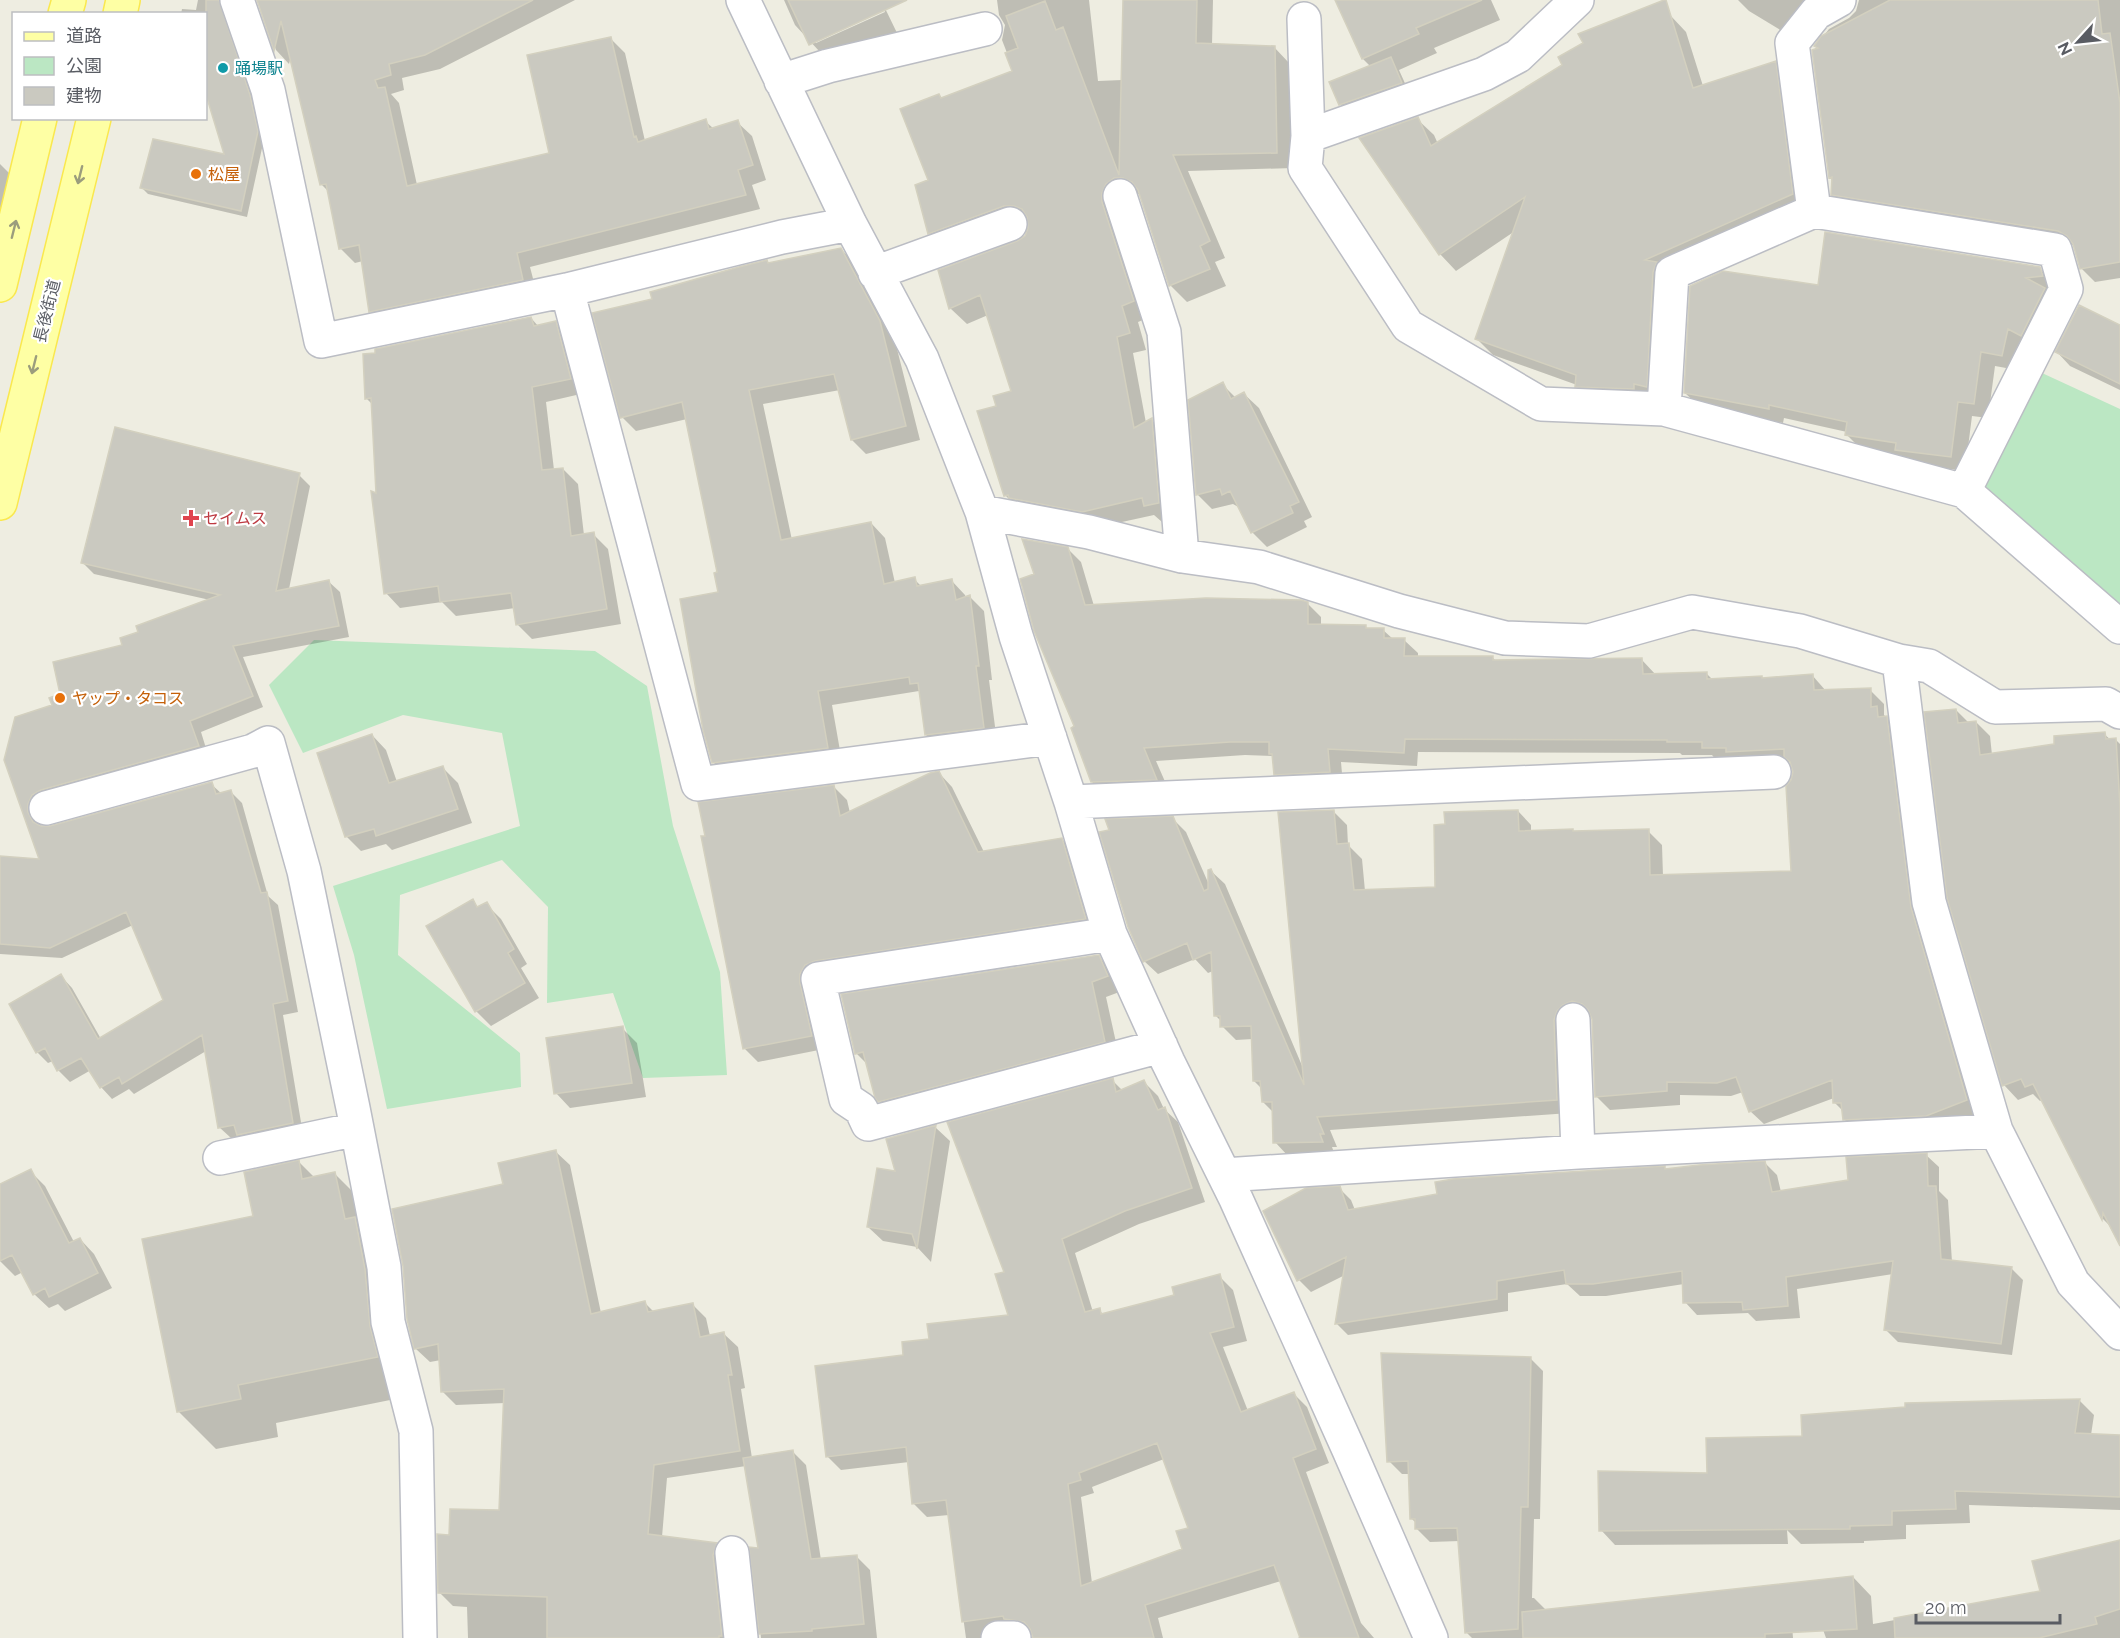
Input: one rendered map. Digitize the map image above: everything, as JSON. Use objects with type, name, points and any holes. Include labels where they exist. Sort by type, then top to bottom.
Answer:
[{"type":"main road","points":[[0,285],[40,120]]},
{"type":"main road","name":"長後街道","points":[[0,503],[94,120]]},
{"type":"street","points":[[237,0],[267,90],[321,341],[567,290],[782,237],[850,224]]},
{"type":"street","points":[[743,0],[850,224],[921,359],[982,512],[1016,636],[1071,802],[1110,934],[1350,1450],[1431,1638]]},
{"type":"street","points":[[1308,136],[1484,74],[1518,56],[1577,0]]},
{"type":"street","points":[[1814,212],[1792,43],[1816,13],[1839,0]]},
{"type":"street","points":[[1304,19],[1308,136],[1305,168],[1408,326],[1541,404],[1664,409],[1964,491],[2120,627]]},
{"type":"street","points":[[781,81],[828,66],[985,29]]},
{"type":"street","points":[[1120,196],[1164,332],[1182,556]]},
{"type":"street","points":[[1664,409],[1672,273],[1814,212],[2055,250],[2066,289],[1964,491]]},
{"type":"street","points":[[875,273],[1010,224]]},
{"type":"street","points":[[567,290],[698,784],[1050,738]]},
{"type":"street","points":[[982,512],[1089,532],[1182,556],[1259,567],[1399,611],[1505,638],[1589,641],[1692,612],[1800,631],[1899,661],[1929,666],[1995,707],[2106,704],[2120,712]]},
{"type":"street","points":[[1899,661],[1929,902],[1996,1131],[2073,1283],[2120,1333]]},
{"type":"street","points":[[46,808],[253,751],[268,743],[303,871],[384,1268],[388,1322],[416,1431],[420,1638]]},
{"type":"street","points":[[1071,802],[1774,772]]},
{"type":"street","points":[[1110,934],[818,979],[846,1099],[861,1109],[868,1124],[1161,1046]]},
{"type":"street","points":[[1574,1020],[1578,1152]]},
{"type":"street","points":[[220,1158],[357,1129]]},
{"type":"street","points":[[1224,1175],[1578,1152],[1996,1131]]},
{"type":"street","points":[[732,1552],[741,1638]]},
{"type":"street","points":[[998,1638],[1014,1638]]},
{"type":"green space","points":[[2042,373],[2120,409],[2120,606],[1984,486]]},
{"type":"green space","points":[[314,640],[595,651],[647,686],[673,826],[720,972],[727,1075],[643,1078],[613,993],[547,1003],[548,907],[502,860],[400,895],[398,955],[520,1053],[521,1087],[387,1109],[354,955],[333,886],[520,826],[502,733],[403,715],[303,753],[269,685]]},
{"type":"building","points":[[206,0],[219,0],[250,95],[258,131],[241,211],[140,188],[153,139],[224,154],[207,98]]},
{"type":"building","points":[[257,0],[533,0],[425,55],[389,64],[391,75],[375,80],[378,88],[385,87],[407,186],[549,153],[527,55],[611,37],[634,137],[636,136],[638,142],[706,119],[709,129],[738,120],[753,165],[738,170],[746,195],[517,253],[523,280],[369,312],[359,245],[339,249],[326,184],[320,185],[281,21],[274,51]]},
{"type":"building","points":[[788,0],[907,0],[809,45]]},
{"type":"building","points":[[1123,0],[1197,0],[1196,43],[1275,46],[1277,153],[1173,155],[1210,241],[1200,246],[1210,269],[1169,286],[1138,190],[1132,182],[1123,178],[1114,178],[1106,184],[1102,193],[1102,202],[1134,301],[1122,306],[1130,333],[1117,337],[1134,428],[1152,418],[1159,503],[1144,506],[1142,498],[1082,512],[1004,496],[977,411],[996,406],[993,396],[1011,391],[980,295],[949,309],[938,270],[1017,241],[1025,236],[1028,228],[1027,217],[1022,209],[1004,206],[928,234],[915,185],[928,180],[900,109],[939,94],[941,98],[1012,71],[1005,53],[1018,48],[1006,16],[1045,1],[1056,30],[1063,27],[1119,175]]},
{"type":"building","points":[[1335,0],[1482,0],[1416,28],[1419,34],[1362,59]]},
{"type":"building","points":[[1666,0],[1693,88],[1776,61],[1793,194],[1645,260],[1657,262],[1653,272],[1647,387],[1634,384],[1634,389],[1575,387],[1576,375],[1475,339],[1525,197],[1439,255],[1359,138],[1418,117],[1431,146],[1562,65],[1558,57],[1583,43],[1578,34]]},
{"type":"building","points":[[1890,0],[2098,0],[2102,34],[2110,33],[2120,103],[2120,262],[2080,269],[2073,244],[2067,236],[2058,231],[1831,195],[1832,177],[1829,178],[1812,50],[1818,48],[1814,46],[1821,36]]},
{"type":"building","points":[[1391,57],[1402,83],[1339,105],[1329,82]]},
{"type":"building","points":[[1825,232],[2040,267],[2043,276],[2026,278],[2045,288],[2021,336],[2008,329],[2002,356],[1981,352],[1974,404],[1958,402],[1951,457],[1895,450],[1896,443],[1845,435],[1847,422],[1769,405],[1769,409],[1684,393],[1690,286],[1723,271],[1818,285]]},
{"type":"building","points":[[841,248],[880,321],[906,426],[851,440],[834,374],[749,390],[781,540],[871,522],[884,584],[915,577],[917,586],[952,579],[956,600],[970,595],[984,728],[925,735],[918,683],[910,684],[909,677],[818,691],[828,748],[712,763],[703,730],[680,599],[718,592],[714,573],[717,572],[682,402],[620,418],[592,313],[652,299],[650,292],[739,267]]},
{"type":"building","points":[[2079,305],[2120,325],[2120,384],[2055,352]]},
{"type":"building","points":[[531,317],[534,326],[556,321],[571,379],[532,387],[542,470],[563,468],[571,536],[594,532],[607,609],[516,625],[511,593],[440,602],[438,586],[384,594],[371,491],[376,493],[371,398],[365,399],[363,354],[375,353],[375,349]]},
{"type":"building","points":[[1223,382],[1231,399],[1244,392],[1299,502],[1290,506],[1293,513],[1251,533],[1230,491],[1222,495],[1220,489],[1196,495],[1188,400]]},
{"type":"building","points":[[115,427],[300,473],[276,591],[329,580],[339,626],[233,646],[253,696],[190,721],[199,746],[41,790],[32,795],[28,804],[28,812],[33,822],[41,826],[50,826],[212,782],[216,794],[231,790],[261,893],[267,892],[288,1001],[273,1004],[293,1123],[237,1135],[234,1125],[218,1128],[202,1035],[122,1084],[119,1077],[100,1088],[81,1058],[57,1071],[45,1048],[36,1053],[9,1004],[61,974],[98,1039],[163,1000],[126,912],[50,948],[0,944],[0,856],[39,859],[4,760],[15,717],[52,705],[49,698],[60,694],[53,662],[122,645],[120,638],[138,632],[136,626],[220,595],[81,563]]},
{"type":"building","points":[[1022,539],[1068,547],[1085,605],[1206,598],[1301,600],[1308,602],[1308,624],[1366,625],[1366,628],[1384,628],[1384,638],[1405,638],[1404,656],[1493,656],[1493,660],[1642,658],[1643,674],[1707,672],[1707,679],[1813,674],[1814,690],[1871,688],[1871,707],[1877,706],[1878,717],[1887,716],[1911,907],[1967,1100],[1926,1116],[1843,1120],[1841,1103],[1833,1103],[1832,1080],[1749,1112],[1736,1077],[1717,1083],[1667,1082],[1667,1091],[1595,1097],[1592,1019],[1582,1004],[1572,1001],[1557,1011],[1554,1020],[1557,1100],[1317,1117],[1324,1134],[1320,1134],[1323,1142],[1273,1143],[1272,1102],[1262,1102],[1260,1081],[1253,1081],[1251,1026],[1220,1027],[1220,1016],[1214,1016],[1211,952],[1193,960],[1187,943],[1143,962],[1128,927],[1099,832],[1109,830],[1105,819],[1173,816],[1204,891],[1208,889],[1208,870],[1211,869],[1304,1085],[1278,812],[1334,810],[1337,844],[1349,843],[1354,890],[1435,887],[1434,825],[1445,824],[1444,812],[1518,810],[1519,831],[1649,829],[1650,875],[1791,871],[1786,786],[1793,772],[1790,762],[1784,757],[1784,749],[1726,752],[1726,748],[1702,748],[1702,742],[1405,739],[1404,753],[1328,749],[1330,772],[1274,775],[1269,742],[1230,742],[1144,748],[1157,780],[1091,782],[1071,728],[1074,726],[1034,631],[1020,579],[1034,574]]},
{"type":"building","points":[[1956,709],[1958,723],[1976,721],[1980,755],[2054,744],[2054,736],[2105,732],[2106,739],[2116,738],[2120,806],[2120,1246],[2103,1213],[2102,1220],[2033,1084],[2025,1087],[2021,1079],[2002,1086],[1947,898],[1924,712]]},
{"type":"building","points":[[372,734],[389,783],[443,766],[458,809],[376,836],[374,829],[345,837],[317,753]]},
{"type":"building","points":[[939,771],[978,852],[1062,838],[1086,919],[815,961],[805,965],[800,974],[812,1036],[743,1049],[701,836],[705,836],[698,802],[834,785],[840,816],[930,773]]},
{"type":"building","points":[[473,899],[477,907],[487,902],[514,949],[508,953],[525,983],[475,1012],[426,926]]},
{"type":"building","points":[[1099,955],[1108,976],[1092,982],[1105,1042],[878,1102],[875,1098],[863,1052],[855,1054],[841,994]]},
{"type":"building","points":[[623,1026],[632,1083],[554,1094],[546,1038]]},
{"type":"building","points":[[1113,1078],[1116,1092],[1144,1080],[1158,1110],[1165,1107],[1192,1188],[1125,1211],[1062,1239],[1085,1312],[1100,1308],[1101,1314],[1174,1295],[1172,1287],[1220,1274],[1234,1327],[1210,1333],[1241,1412],[1294,1392],[1316,1449],[1293,1458],[1359,1638],[1300,1638],[1274,1565],[1145,1605],[1154,1638],[1033,1638],[1024,1622],[1004,1619],[1003,1616],[962,1622],[946,1500],[912,1504],[906,1447],[826,1457],[815,1366],[903,1355],[902,1342],[929,1339],[927,1324],[1008,1315],[995,1274],[1004,1272],[947,1122]],"holes":[[[1157,1443],[1188,1528],[1176,1531],[1182,1549],[1081,1586],[1068,1484],[1081,1480],[1079,1473]]]},
{"type":"building","points":[[936,1125],[917,1249],[912,1234],[867,1227],[877,1168],[895,1171],[886,1139]]},
{"type":"building","points":[[556,1150],[591,1314],[645,1301],[648,1312],[693,1303],[700,1337],[724,1332],[732,1375],[728,1375],[740,1451],[654,1465],[648,1534],[717,1543],[713,1555],[722,1636],[719,1638],[547,1638],[547,1597],[438,1593],[437,1534],[449,1535],[450,1509],[499,1510],[504,1389],[441,1392],[438,1344],[414,1349],[407,1319],[403,1266],[392,1209],[503,1184],[498,1163]]},
{"type":"building","points":[[1927,1153],[1928,1186],[1936,1186],[1941,1259],[2012,1267],[2001,1344],[1884,1330],[1893,1261],[1786,1277],[1788,1306],[1743,1310],[1742,1302],[1683,1303],[1682,1271],[1593,1284],[1566,1284],[1564,1270],[1497,1281],[1497,1299],[1335,1324],[1346,1257],[1297,1281],[1263,1211],[1306,1188],[1340,1186],[1348,1210],[1437,1194],[1435,1182],[1453,1179],[1665,1166],[1665,1169],[1765,1161],[1772,1192],[1848,1180],[1846,1157]]},
{"type":"building","points":[[299,1160],[302,1179],[335,1172],[345,1219],[355,1217],[365,1269],[370,1326],[378,1357],[238,1385],[241,1399],[177,1412],[142,1239],[253,1216],[244,1172]]},
{"type":"building","points":[[31,1169],[69,1243],[80,1238],[98,1273],[49,1297],[45,1288],[33,1295],[12,1255],[0,1261],[0,1184]]},
{"type":"building","points":[[1381,1353],[1531,1357],[1528,1507],[1521,1507],[1518,1629],[1465,1633],[1457,1528],[1415,1529],[1415,1519],[1410,1519],[1408,1461],[1387,1462]]},
{"type":"building","points":[[2080,1399],[2075,1433],[2120,1435],[2120,1497],[1955,1491],[1956,1509],[1892,1511],[1892,1525],[1850,1526],[1850,1529],[1599,1531],[1598,1471],[1707,1473],[1706,1438],[1802,1436],[1801,1415],[1905,1407],[1905,1403]]},
{"type":"building","points":[[793,1450],[811,1559],[857,1555],[864,1624],[812,1629],[812,1631],[759,1634],[749,1547],[758,1548],[743,1458]]},
{"type":"building","points":[[2120,1540],[2120,1609],[2095,1617],[2097,1624],[2039,1638],[1895,1638],[1894,1618],[2040,1591],[2032,1561]]},
{"type":"building","points":[[1853,1576],[1857,1629],[1765,1634],[1765,1638],[1523,1638],[1522,1612]]},
{"type":"place","name":"踊場駅","points":[[223,68]]},
{"type":"place","name":"松屋","points":[[196,174]]},
{"type":"place","name":"セイムス","points":[[191,518]]},
{"type":"place","name":"ヤップ・タコス","points":[[60,698]]}]
